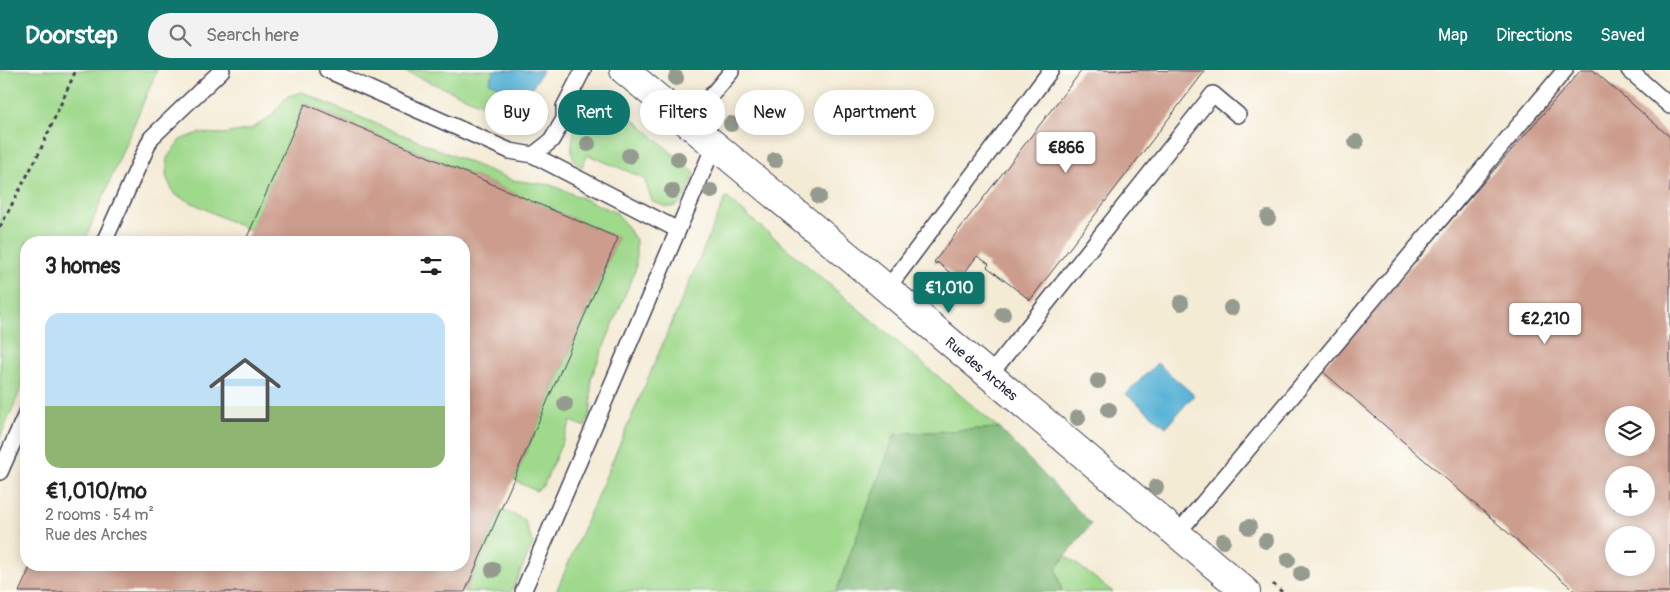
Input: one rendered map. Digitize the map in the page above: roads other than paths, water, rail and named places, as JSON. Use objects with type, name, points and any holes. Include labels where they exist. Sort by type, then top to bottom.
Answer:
[{"type":"street","name":"Rue des Arches","points":[[624,70],[648,90]]},
{"type":"street","name":"Rue des Arches","points":[[702,135],[1246,592]]},
{"type":"lane","points":[[107,236],[151,138],[222,70]]},
{"type":"lane","points":[[328,70],[510,151],[534,155],[678,230]]},
{"type":"lane","points":[[534,155],[551,141],[564,119],[564,107],[583,70]]},
{"type":"lane","points":[[887,289],[1051,70]]},
{"type":"lane","points":[[1177,534],[1565,70]]},
{"type":"lane","points":[[1629,70],[1670,106]]},
{"type":"lane","points":[[716,90],[731,72]]},
{"type":"lane","points":[[989,376],[1213,94],[1238,115]]},
{"type":"lane","points":[[523,592],[714,146]]},
{"type":"lane","points":[[0,472],[20,427]]},
{"type":"water","points":[[494,70],[543,70],[531,90],[508,90],[489,82]]},
{"type":"water","points":[[1157,363],[1194,395],[1166,427],[1126,394]]}]
